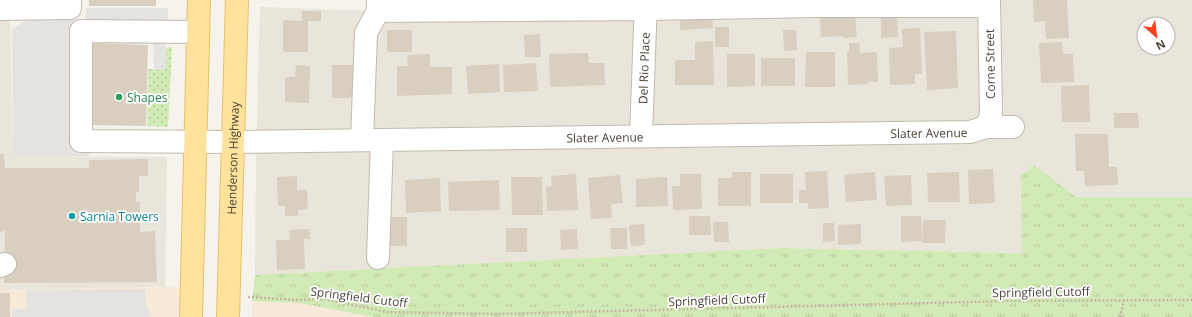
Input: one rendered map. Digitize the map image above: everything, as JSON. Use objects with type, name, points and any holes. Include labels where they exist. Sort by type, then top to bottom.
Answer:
[{"type":"main road","points":[[191,317],[199,0]]},
{"type":"main road","name":"Henderson Highway","points":[[228,317],[237,0]]},
{"type":"street","points":[[0,9],[70,8],[70,0]]},
{"type":"street","points":[[378,258],[366,33],[378,6],[989,3]]},
{"type":"street","name":"Corne Street","points":[[986,127],[990,116],[989,3]]},
{"type":"street","name":"Del Rio Place","points":[[642,136],[646,5]]},
{"type":"street","name":"Slater Avenue","points":[[198,32],[81,32],[81,140],[233,142],[970,132],[986,127],[1013,127]]},
{"type":"path","name":"Springfield Cutoff","points":[[244,297],[296,300],[324,299],[387,312],[497,314],[1007,301],[1192,300]]},
{"type":"path","points":[[1120,317],[1124,300]]},
{"type":"shaded area","name":"Sarnia Towers","points":[[0,0],[10,17],[13,156],[167,157],[165,287],[0,290]]},
{"type":"shaded area","points":[[530,0],[1192,0],[1192,197],[1076,197],[1034,165],[1021,175],[1023,253],[779,248],[255,275],[260,7],[378,11]]},
{"type":"shaded area","points":[[86,8],[168,8],[165,70],[154,70],[153,44],[93,43],[89,156],[13,156],[12,29],[27,20],[85,20]]},
{"type":"shaded area","points":[[182,287],[182,317],[0,317],[0,290]]},
{"type":"shaded area","points":[[145,289],[146,304],[152,317],[12,317],[12,309],[26,309],[26,290]]},
{"type":"shaded area","points":[[252,301],[299,303],[373,317],[252,317]]},
{"type":"green space","points":[[172,47],[168,127],[147,126],[148,69],[165,70],[166,48]]},
{"type":"green space","points":[[1034,165],[1076,197],[1192,197],[1192,317],[373,317],[299,303],[252,301],[255,275],[779,248],[1022,253],[1021,175]]},
{"type":"building","points":[[89,0],[156,0],[156,6],[89,6]]},
{"type":"building","points":[[1033,0],[1067,0],[1069,38],[1046,39],[1045,21],[1034,22]]},
{"type":"building","points":[[302,11],[321,11],[321,21],[308,21],[308,52],[283,52],[283,20],[302,21]]},
{"type":"building","points":[[712,14],[713,28],[680,30],[680,16]]},
{"type":"building","points":[[881,15],[897,15],[898,37],[881,38]]},
{"type":"building","points":[[855,16],[857,37],[821,37],[820,18]]},
{"type":"building","points":[[715,27],[729,27],[729,47],[715,47]]},
{"type":"building","points":[[920,28],[922,74],[915,74],[915,84],[890,85],[889,48],[903,47],[902,29]]},
{"type":"building","points":[[387,30],[412,30],[412,52],[387,52]]},
{"type":"building","points":[[783,30],[796,30],[797,50],[784,51]]},
{"type":"building","points":[[956,31],[958,88],[927,90],[924,32]]},
{"type":"building","points":[[540,34],[541,57],[525,57],[524,35]]},
{"type":"building","points":[[713,41],[714,85],[675,85],[675,60],[695,60],[695,42]]},
{"type":"building","points":[[1062,42],[1063,54],[1073,54],[1074,82],[1041,83],[1039,43]]},
{"type":"building","name":"Shapes","points":[[93,43],[148,45],[146,126],[91,125]]},
{"type":"building","points":[[849,43],[859,43],[860,53],[877,52],[878,82],[848,85],[847,52],[849,51]]},
{"type":"building","points":[[806,52],[835,52],[835,87],[805,87]]},
{"type":"building","points":[[588,53],[589,63],[604,63],[605,85],[550,87],[549,54]]},
{"type":"building","points":[[430,54],[430,67],[452,67],[452,94],[397,96],[397,66],[408,66],[407,55]]},
{"type":"building","points":[[727,54],[755,54],[755,86],[727,87]]},
{"type":"building","points":[[761,58],[795,58],[795,86],[761,86]]},
{"type":"building","points":[[536,63],[538,91],[504,92],[503,65]]},
{"type":"building","points":[[499,64],[500,92],[468,94],[466,66]]},
{"type":"building","points":[[296,65],[310,66],[309,103],[285,102],[285,77],[295,77]]},
{"type":"building","points":[[332,65],[355,65],[355,98],[332,98]]},
{"type":"building","points":[[1089,85],[1090,122],[1062,122],[1061,86]]},
{"type":"building","points":[[1114,113],[1138,113],[1139,128],[1114,128]]},
{"type":"building","points":[[1075,134],[1108,134],[1109,167],[1117,167],[1118,185],[1085,186],[1084,171],[1076,171]]},
{"type":"building","name":"Sarnia Towers","points":[[0,154],[4,154],[5,168],[89,168],[89,160],[148,159],[148,176],[139,176],[139,192],[136,192],[136,202],[140,202],[140,232],[155,231],[157,282],[4,283],[5,231],[0,232]]},
{"type":"building","points":[[993,169],[995,203],[969,204],[968,170]]},
{"type":"building","points":[[827,171],[829,208],[808,209],[808,203],[799,203],[799,190],[806,190],[805,172]]},
{"type":"building","points":[[732,172],[751,172],[751,206],[718,206],[718,178],[731,178]]},
{"type":"building","points":[[875,172],[877,200],[846,202],[844,175]]},
{"type":"building","points":[[959,172],[960,202],[928,202],[927,173]]},
{"type":"building","points":[[576,174],[578,210],[547,211],[546,187],[552,186],[551,176]]},
{"type":"building","points":[[680,174],[701,174],[702,209],[673,210],[672,186],[680,186]]},
{"type":"building","points":[[760,174],[793,174],[793,203],[760,203]]},
{"type":"building","points":[[620,175],[623,203],[611,204],[612,218],[591,219],[588,178]]},
{"type":"building","points":[[911,175],[912,205],[886,206],[884,176]]},
{"type":"building","points":[[297,176],[297,190],[307,190],[308,209],[298,210],[298,216],[285,216],[285,206],[278,206],[277,177]]},
{"type":"building","points":[[511,177],[542,177],[543,215],[512,215]]},
{"type":"building","points":[[667,177],[668,206],[636,207],[636,179]]},
{"type":"building","points":[[440,178],[441,211],[406,213],[405,180]]},
{"type":"building","points":[[499,180],[500,210],[449,211],[448,182]]},
{"type":"building","points":[[689,216],[710,216],[711,235],[689,235]]},
{"type":"building","points":[[901,216],[921,216],[922,241],[901,242]]},
{"type":"building","points":[[390,217],[407,217],[407,246],[390,246]]},
{"type":"building","points":[[923,220],[946,220],[945,243],[922,243]]},
{"type":"building","points":[[713,222],[728,222],[729,242],[714,242]]},
{"type":"building","points":[[823,223],[834,223],[835,241],[823,242]]},
{"type":"building","points":[[644,224],[645,245],[631,246],[629,225]]},
{"type":"building","points":[[861,224],[861,244],[838,245],[838,225]]},
{"type":"building","points":[[506,228],[527,228],[527,252],[506,252]]},
{"type":"building","points":[[610,228],[627,228],[627,249],[611,249]]},
{"type":"building","points":[[310,229],[310,239],[304,239],[305,269],[277,270],[276,240],[290,240],[289,230]]},
{"type":"building","points":[[577,229],[578,249],[561,250],[560,230]]},
{"type":"building","points":[[0,293],[10,293],[10,317],[0,317]]},
{"type":"place","name":"Shapes","points":[[119,97]]},
{"type":"place","name":"Sarnia Towers","points":[[72,216]]}]
